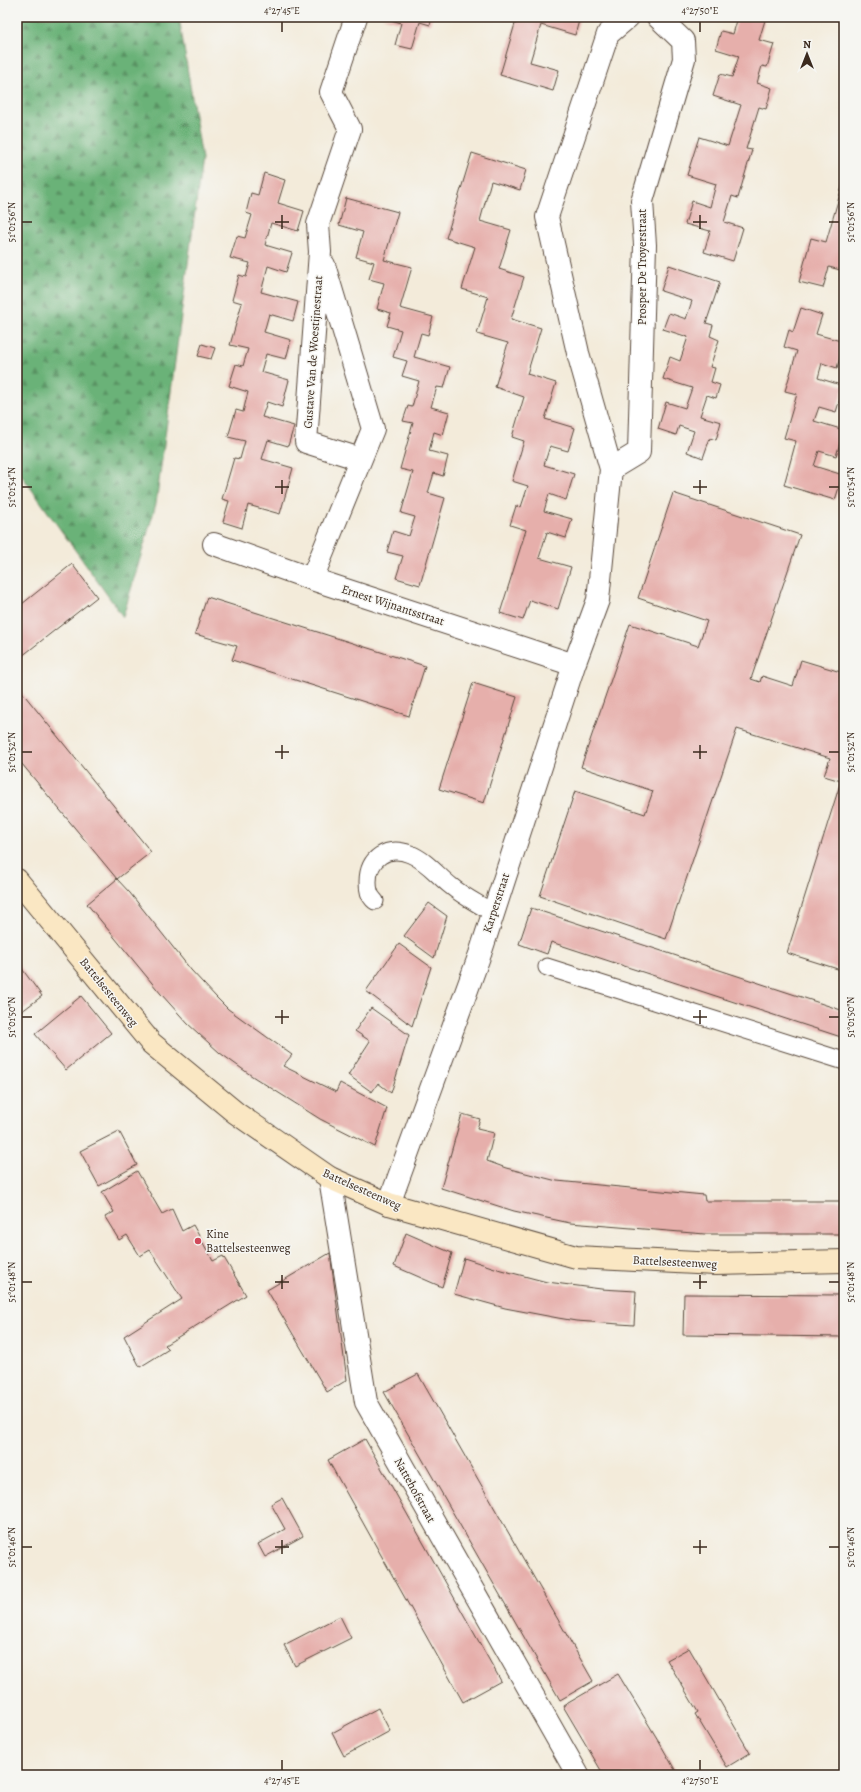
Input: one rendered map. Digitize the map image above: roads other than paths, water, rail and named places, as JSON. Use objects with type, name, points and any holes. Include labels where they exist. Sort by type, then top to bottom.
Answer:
[{"type":"main road","name":"Battelsesteenweg","points":[[17,880],[150,1043],[236,1113],[330,1178],[389,1204],[576,1257],[716,1264],[844,1261]]},
{"type":"street","name":"Gustave Van de Woestijnestraat","points":[[356,17],[331,92],[350,129],[318,224],[320,252],[306,442],[360,460]]},
{"type":"street","points":[[611,470],[578,353],[548,217],[608,34],[628,17]]},
{"type":"street","name":"Prosper De Troyerstraat","points":[[611,470],[639,452],[645,245],[642,201],[684,59],[683,41],[658,17]]},
{"type":"street","name":"Gustave Van de Woestijnestraat","points":[[312,579],[373,429],[320,252]]},
{"type":"street","name":"Karperstraat","points":[[389,1204],[480,954],[574,664],[598,600],[611,470]]},
{"type":"street","name":"Ernest Wijnantsstraat","points":[[214,544],[312,579],[574,664]]},
{"type":"street","name":"Nattehofstraat","points":[[330,1178],[366,1402],[578,1775]]},
{"type":"lane","points":[[375,901],[370,897],[368,888],[369,869],[376,859],[385,852],[396,852],[410,854],[434,870],[452,887],[493,913]]},
{"type":"lane","points":[[547,967],[844,1061]]},
{"type":"place","name":"Kine Battelsesteenweg","points":[[198,1241]]}]
